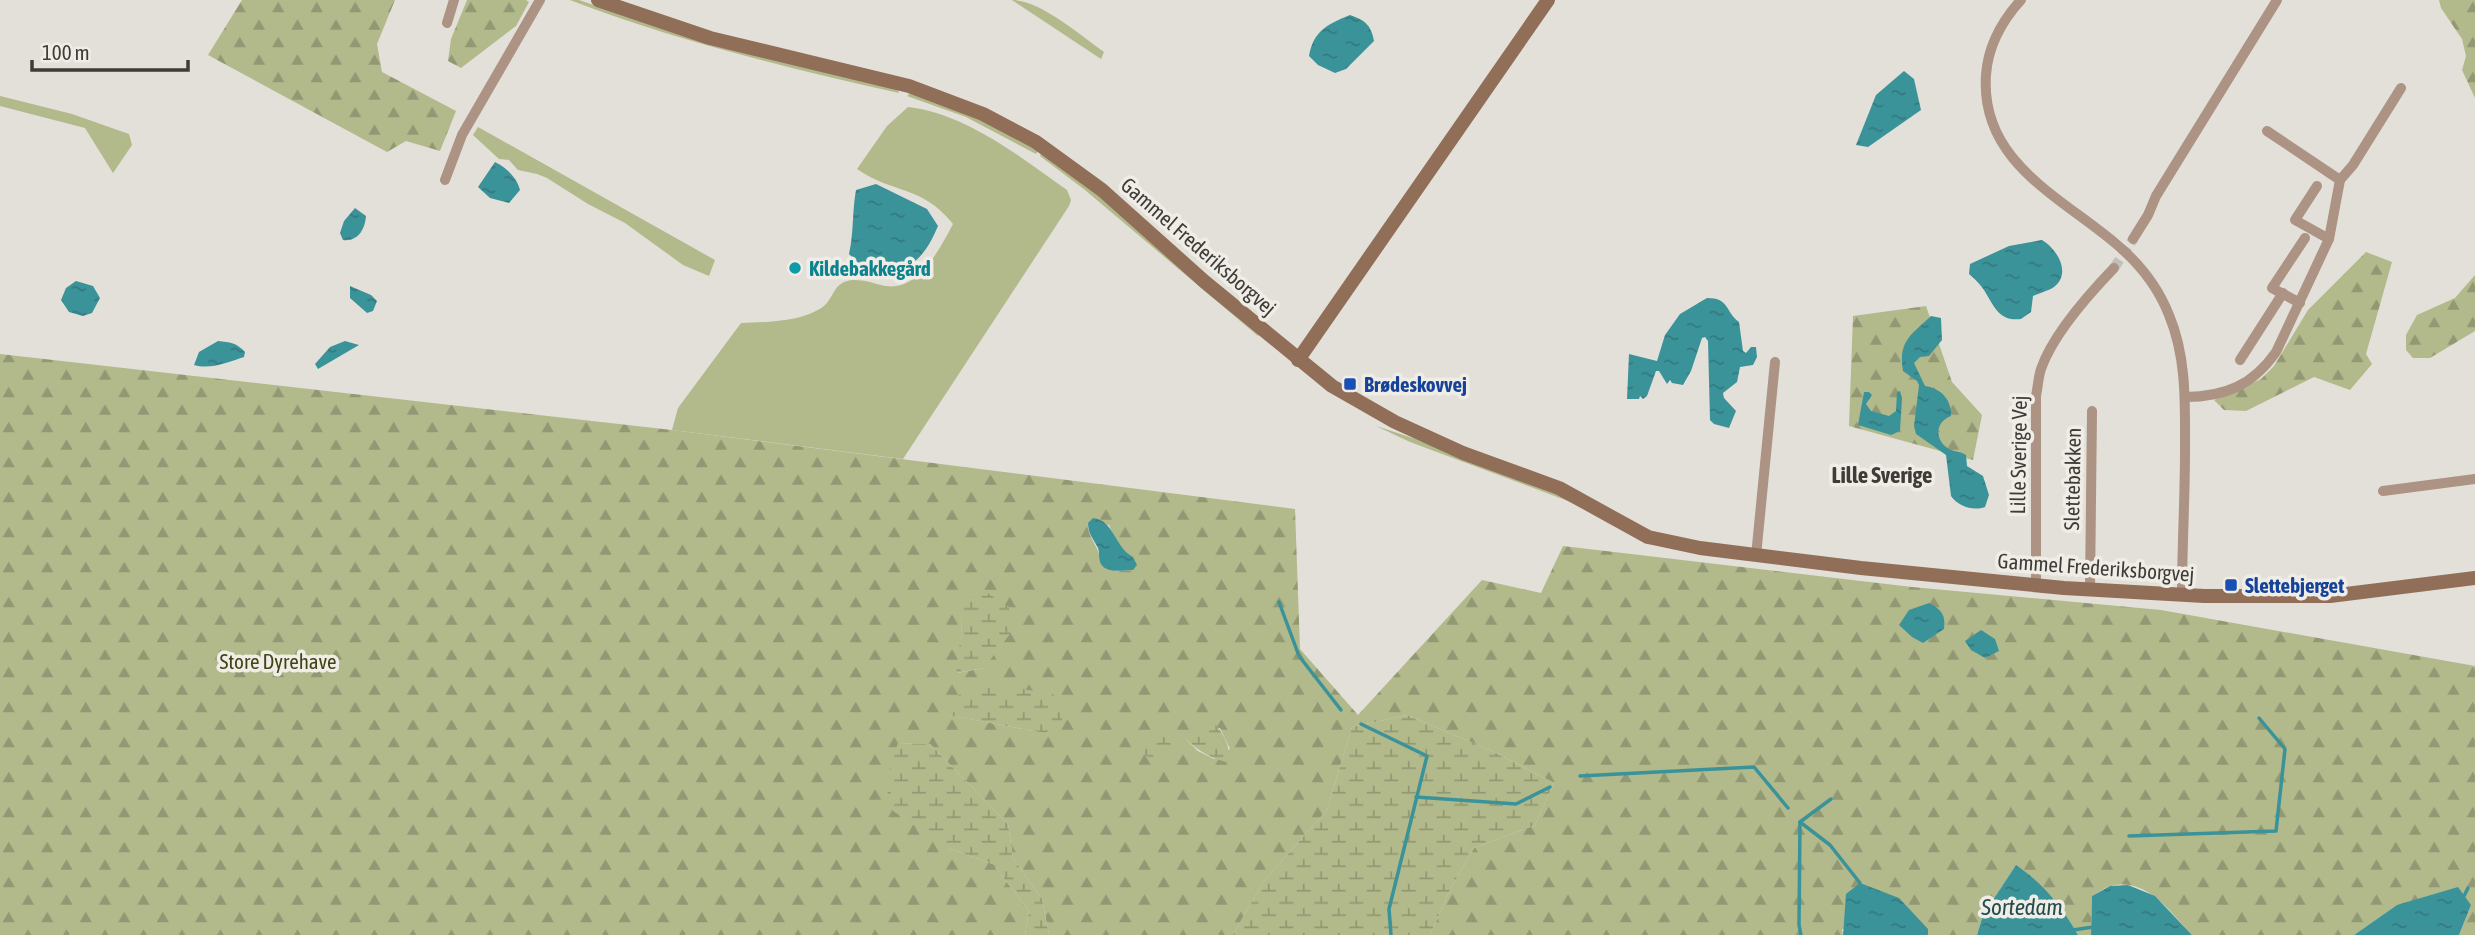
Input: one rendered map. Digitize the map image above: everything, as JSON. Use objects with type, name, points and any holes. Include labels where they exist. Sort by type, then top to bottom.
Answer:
[{"type":"street","points":[[447,23],[454,0]]},
{"type":"street","points":[[444,180],[462,135],[540,0]]},
{"type":"street","name":"Gammel Frederiksborgvej","points":[[598,0],[710,38],[909,86],[983,114],[1037,142],[1102,190],[1205,282],[1332,386],[1395,422],[1493,465],[1559,488],[1636,532],[1673,544],[1861,568],[2182,595],[2330,596],[2475,578]]},
{"type":"street","points":[[1298,360],[1548,0]]},
{"type":"street","points":[[2021,0],[1999,28],[1988,55],[1985,90],[1990,116],[2002,145],[2020,169],[2117,244],[2146,275],[2158,293],[2176,333],[2185,397],[2182,595]]},
{"type":"street","points":[[2133,239],[2277,0]]},
{"type":"street","points":[[2185,397],[2224,393],[2254,378],[2276,352],[2329,239],[2340,180],[2353,165],[2401,88]]},
{"type":"street","points":[[2267,131],[2340,180]]},
{"type":"street","points":[[2317,186],[2295,220],[2329,239]]},
{"type":"street","points":[[2300,303],[2272,288],[2305,238]]},
{"type":"street","name":"Lille Sverige Vej","points":[[2036,584],[2036,396],[2041,368],[2061,332],[2114,268]]},
{"type":"street","points":[[2240,360],[2283,293]]},
{"type":"street","points":[[1756,556],[1774,362]]},
{"type":"street","name":"Slettebakken","points":[[2090,588],[2092,411]]},
{"type":"street","points":[[2383,491],[2475,479]]},
{"type":"green space","points":[[242,0],[395,0],[377,44],[382,72],[456,111],[440,151],[406,141],[387,152],[208,55]]},
{"type":"green space","points":[[467,0],[529,2],[516,26],[461,68],[448,61],[451,39]]},
{"type":"green space","points":[[570,0],[579,0],[699,41],[897,88],[899,93],[733,52],[610,15]]},
{"type":"green space","points":[[1012,0],[1035,6],[1060,20],[1104,52],[1101,59]]},
{"type":"green space","points":[[2439,0],[2475,0],[2475,98],[2462,70],[2466,56],[2462,39],[2441,8]]},
{"type":"green space","points":[[910,93],[984,121],[1038,151],[1036,154],[966,117],[907,96]]},
{"type":"green space","points":[[0,96],[72,114],[129,134],[132,145],[113,173],[85,128],[0,106]]},
{"type":"green space","points":[[908,107],[929,111],[971,127],[1067,190],[1071,200],[903,459],[672,430],[678,408],[741,323],[784,320],[806,315],[824,306],[838,287],[848,281],[894,286],[905,283],[916,277],[934,257],[953,224],[930,202],[857,169],[887,126]]},
{"type":"green space","points":[[478,127],[715,260],[709,276],[683,265],[625,223],[547,178],[518,170],[509,160],[499,159],[473,135]]},
{"type":"green space","points":[[1041,154],[1096,192],[1259,334],[1258,336],[1085,190],[1040,156]]},
{"type":"green space","points":[[2366,252],[2392,262],[2366,354],[2372,364],[2350,390],[2314,377],[2246,411],[2224,410],[2214,400],[2261,379],[2274,366],[2308,310]]},
{"type":"green space","points":[[2475,275],[2475,331],[2430,358],[2413,358],[2406,350],[2406,335],[2417,315],[2455,298]]},
{"type":"green space","points":[[1926,306],[1952,382],[1982,415],[1973,460],[1849,426],[1853,316]]},
{"type":"green space","name":"Store Dyrehave","points":[[0,354],[672,430],[1295,509],[1300,649],[1358,715],[1482,580],[1541,593],[1563,546],[1912,587],[2161,610],[2475,666],[2475,935],[2459,935],[2471,905],[2397,905],[2354,935],[2192,935],[2157,899],[2136,887],[2124,885],[2109,887],[2092,896],[2091,935],[2078,935],[2051,896],[2016,865],[1983,915],[1977,935],[1928,935],[1927,929],[1842,929],[1843,935],[1430,935],[1450,890],[1474,848],[1535,825],[1554,783],[1492,751],[1407,715],[1352,727],[1327,810],[1263,882],[1233,935],[1049,935],[1042,899],[1013,858],[1008,824],[930,744],[898,743],[950,849],[993,864],[1029,911],[1025,935],[0,935]],"holes":[[[1088,523],[1109,525],[1132,570],[1116,571],[1100,561]],[[958,604],[984,668],[957,673],[962,625]],[[945,710],[1045,733],[947,715]],[[1220,728],[1230,749],[1214,759],[1198,751],[1186,739]]]},
{"type":"green space","points":[[1376,426],[1554,492],[1576,504],[1410,442]]},
{"type":"green space","points":[[986,592],[1009,607],[1010,634],[984,668],[956,673],[962,625],[957,603]]},
{"type":"green space","points":[[980,682],[1053,694],[1062,712],[1062,723],[1045,733],[946,715],[945,710],[953,699]]},
{"type":"green space","points":[[1407,715],[1492,751],[1554,783],[1535,825],[1474,848],[1450,890],[1430,935],[1233,935],[1263,882],[1327,810],[1352,727]]},
{"type":"green space","points":[[1210,719],[1225,739],[1229,763],[1206,754],[1186,739],[1191,724]]},
{"type":"green space","points":[[1160,735],[1171,744],[1168,758],[1151,758],[1140,753],[1138,742]]},
{"type":"green space","points":[[898,743],[930,744],[1008,824],[1013,858],[1042,899],[1049,935],[1025,935],[1029,911],[993,864],[950,849],[893,811],[885,784]]},
{"type":"water","points":[[1350,15],[1366,24],[1374,41],[1346,69],[1335,73],[1318,65],[1309,56],[1311,47],[1318,34]]},
{"type":"water","points":[[1904,71],[1914,79],[1921,110],[1868,147],[1856,145],[1876,95]]},
{"type":"water","points":[[495,162],[511,174],[519,186],[520,190],[509,203],[490,198],[478,187]]},
{"type":"water","points":[[876,184],[927,209],[938,226],[919,257],[888,277],[862,267],[849,254],[856,190]]},
{"type":"water","points":[[355,208],[366,216],[364,226],[357,237],[343,240],[340,233],[344,221]]},
{"type":"water","points":[[2042,240],[2057,255],[2062,275],[2054,287],[2033,296],[2031,312],[2021,319],[2007,318],[1998,312],[1969,274],[1970,264],[2009,246]]},
{"type":"water","points":[[76,281],[93,286],[100,298],[92,313],[83,316],[69,312],[61,300],[66,288]]},
{"type":"water","points":[[350,286],[371,295],[377,301],[373,311],[367,313],[350,298]]},
{"type":"water","points":[[1707,298],[1724,303],[1739,322],[1743,351],[1746,353],[1751,347],[1756,347],[1757,357],[1753,365],[1740,367],[1737,382],[1723,393],[1724,398],[1736,411],[1729,428],[1714,424],[1710,420],[1708,341],[1705,337],[1702,338],[1691,371],[1683,385],[1670,380],[1667,384],[1659,371],[1656,371],[1647,396],[1643,399],[1640,396],[1639,399],[1627,399],[1629,354],[1657,361],[1665,335],[1680,314]]},
{"type":"water","points":[[1931,316],[1941,318],[1942,340],[1929,356],[1920,357],[1914,363],[1925,386],[1940,392],[1949,404],[1951,416],[1939,427],[1939,436],[1949,449],[1966,455],[1967,466],[1983,476],[1989,495],[1985,507],[1966,507],[1954,500],[1951,496],[1946,455],[1916,434],[1914,426],[1919,385],[1903,371],[1902,352],[1912,334]]},
{"type":"water","points":[[218,341],[239,347],[245,352],[244,357],[213,366],[194,365],[199,352]]},
{"type":"water","points":[[345,341],[359,345],[318,369],[315,364],[330,347]]},
{"type":"water","points":[[1900,391],[1900,431],[1891,435],[1858,425],[1864,392],[1872,395],[1866,404],[1871,411],[1889,416],[1896,411],[1897,392]]},
{"type":"water","points":[[1093,518],[1106,524],[1122,547],[1133,557],[1137,565],[1133,570],[1111,570],[1101,564],[1098,548],[1088,527]]},
{"type":"water","points":[[1929,603],[1942,613],[1944,629],[1923,643],[1899,625],[1909,610]]},
{"type":"water","points":[[1981,630],[1995,639],[1999,651],[1985,658],[1971,650],[1965,641]]},
{"type":"water","name":"Sortedam","points":[[2016,865],[2051,896],[2078,935],[1977,935],[1983,915]]},
{"type":"water","name":"Sortedam","points":[[1860,883],[1899,898],[1928,929],[1928,935],[1843,935],[1846,894]]},
{"type":"water","name":"Sortedam","points":[[2128,885],[2155,896],[2192,935],[2091,935],[2092,896],[2110,886]]},
{"type":"water","points":[[2458,887],[2471,905],[2459,935],[2354,935],[2397,905]]},
{"type":"waterway","points":[[1279,602],[1299,656],[1341,710]]},
{"type":"waterway","points":[[2129,836],[2276,831],[2285,749],[2259,718]]},
{"type":"waterway","points":[[1361,724],[1427,756],[1389,909],[1391,935]]},
{"type":"waterway","points":[[1580,776],[1754,767],[1788,808]]},
{"type":"waterway","points":[[1416,797],[1516,804],[1550,787]]},
{"type":"waterway","points":[[1800,822],[1831,799]]},
{"type":"waterway","points":[[1800,822],[1801,935]]},
{"type":"waterway","points":[[1800,822],[1830,845],[1860,883]]},
{"type":"waterway","points":[[2463,898],[2468,888]]},
{"type":"waterway","points":[[2073,930],[2093,927]]},
{"type":"tunnel","points":[[2114,268],[2133,239]]},
{"type":"place","name":"Kildebakkegård","points":[[795,268]]},
{"type":"place","name":"Brødeskovvej","points":[[1350,384]]},
{"type":"place","name":"Slettebjerget","points":[[2231,585]]},
{"type":"district","name":"Lille Sverige","points":[[1882,475]]}]
